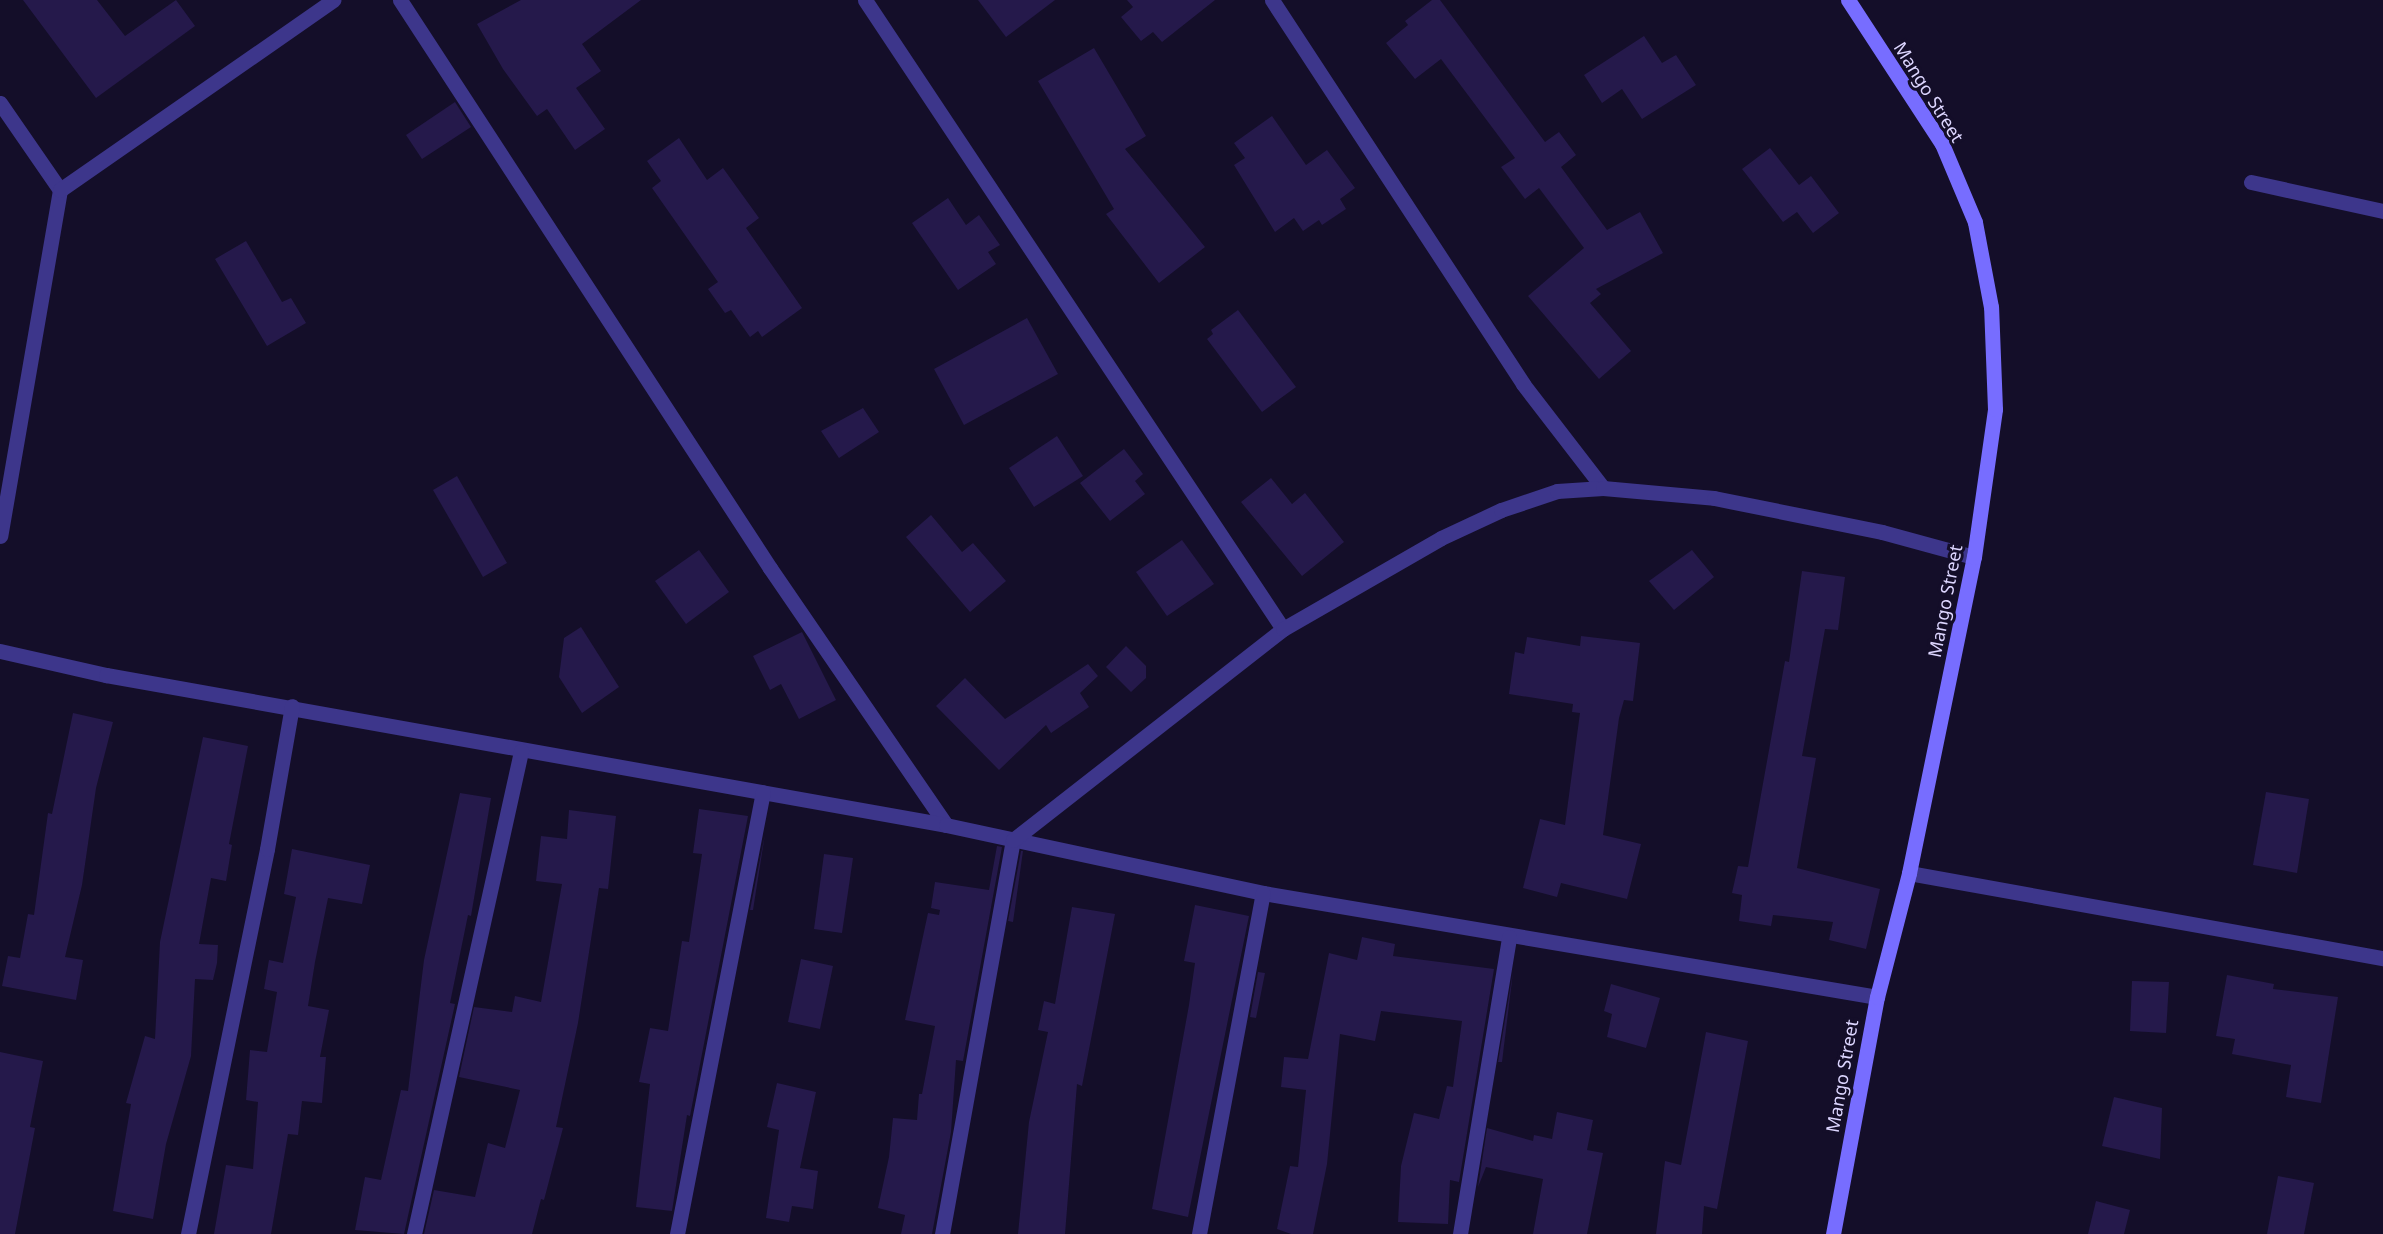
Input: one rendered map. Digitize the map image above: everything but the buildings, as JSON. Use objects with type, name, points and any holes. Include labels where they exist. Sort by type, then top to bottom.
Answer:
[{"type":"main road","name":"Mango Street","points":[[1833,1234],[1877,997],[1909,873],[1974,557],[1995,409],[1991,307],[1975,222],[1941,144],[1848,0]]},
{"type":"street","points":[[60,190],[333,0]]},
{"type":"street","points":[[400,0],[763,558],[946,825]]},
{"type":"street","points":[[865,0],[1283,629]]},
{"type":"street","points":[[1272,0],[1523,384],[1603,488]]},
{"type":"street","points":[[0,536],[60,190],[1,107]]},
{"type":"street","points":[[2251,182],[2383,211]]},
{"type":"street","points":[[942,1234],[1013,840],[1283,629],[1441,538],[1501,510],[1557,491],[1603,488],[1714,498],[1882,532],[1974,557]]},
{"type":"street","points":[[0,651],[106,675],[292,706],[522,751],[946,825],[1263,893],[1509,937],[1877,997]]},
{"type":"street","points":[[188,1234],[267,849],[292,706]]},
{"type":"street","points":[[414,1234],[522,751]]},
{"type":"street","points":[[677,1234],[763,792]]},
{"type":"street","points":[[1909,873],[2383,958]]},
{"type":"street","points":[[1199,1234],[1263,893]]},
{"type":"street","points":[[1460,1234],[1509,937]]}]
